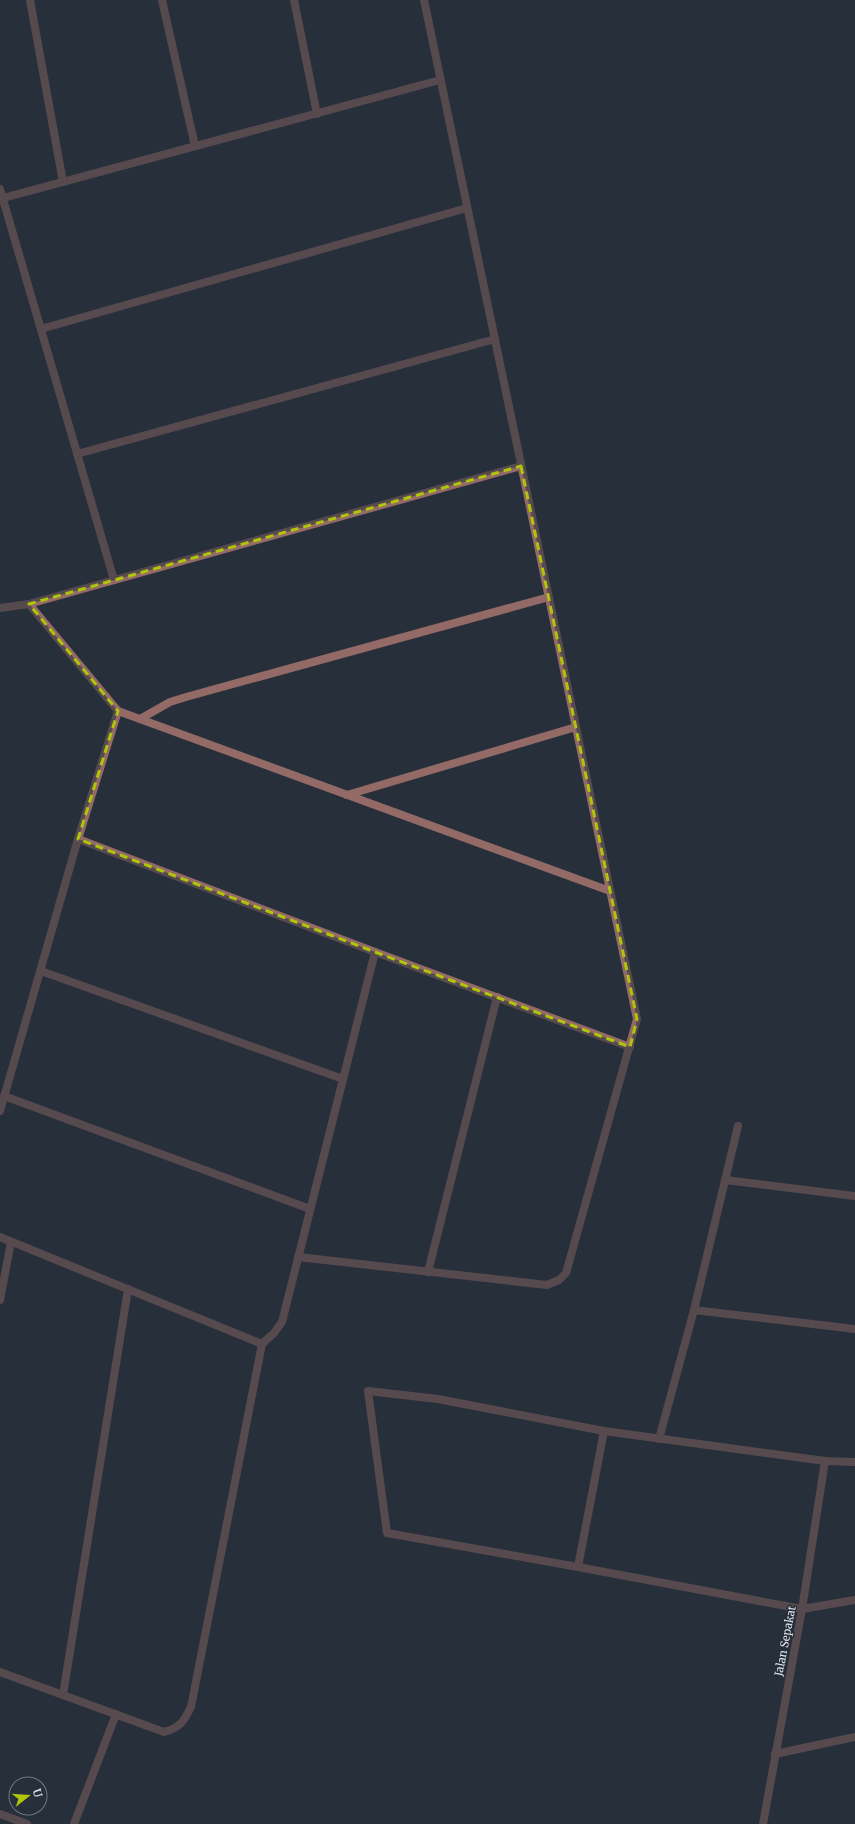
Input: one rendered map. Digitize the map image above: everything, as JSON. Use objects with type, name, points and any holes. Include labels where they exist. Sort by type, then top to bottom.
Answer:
[{"type":"street","points":[[30,0],[63,182]]},
{"type":"street","points":[[162,0],[195,146]]},
{"type":"street","points":[[294,0],[317,114]]},
{"type":"street","points":[[298,1257],[547,1285],[559,1280],[566,1273],[637,1019],[424,0]]},
{"type":"street","points":[[1,199],[440,80]]},
{"type":"street","points":[[0,189],[1,199],[41,329],[114,580]]},
{"type":"street","points":[[41,329],[468,208]]},
{"type":"street","points":[[77,454],[495,339]]},
{"type":"street","points":[[0,608],[29,604],[521,466]]},
{"type":"street","points":[[140,720],[170,702],[186,697],[549,597]]},
{"type":"street","points":[[29,604],[118,711],[610,891]]},
{"type":"street","points":[[0,1111],[78,839],[118,711]]},
{"type":"street","points":[[347,795],[576,727]]},
{"type":"street","points":[[78,839],[630,1047]]},
{"type":"street","points":[[0,1672],[164,1732],[175,1730],[184,1721],[191,1707],[262,1344],[274,1333],[282,1322],[375,952]]},
{"type":"street","points":[[41,971],[343,1079]]},
{"type":"street","points":[[428,1272],[497,997]]},
{"type":"street","points":[[4,1096],[310,1209]]},
{"type":"street","points":[[659,1439],[694,1310],[738,1126]]},
{"type":"street","points":[[725,1180],[855,1196]]},
{"type":"street","points":[[0,1237],[262,1344]]},
{"type":"street","points":[[0,1300],[11,1242]]},
{"type":"street","points":[[64,1695],[128,1289]]},
{"type":"street","points":[[694,1310],[855,1329]]},
{"type":"street","points":[[855,1462],[825,1461],[604,1431],[438,1399],[368,1391],[388,1533],[802,1609],[855,1600]]},
{"type":"street","points":[[578,1567],[604,1431]]},
{"type":"street","name":"Jalan Sepakat","points":[[763,1824],[802,1609],[825,1461]]},
{"type":"street","points":[[74,1824],[116,1714]]},
{"type":"street","points":[[775,1754],[855,1737]]},
{"type":"street","points":[[0,1814],[27,1824]]},
{"type":"highlighted area","points":[[521,466],[637,1019],[630,1047],[375,952],[78,839],[118,711],[29,604]]}]
